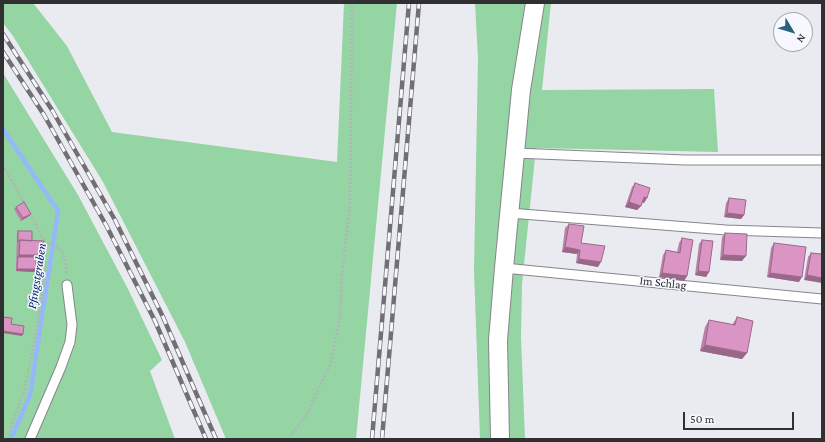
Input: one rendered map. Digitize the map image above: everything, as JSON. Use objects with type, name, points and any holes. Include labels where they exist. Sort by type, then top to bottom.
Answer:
[{"type":"street","points":[[500,439],[498,340],[521,90],[535,3]]},
{"type":"lane","points":[[515,153],[685,160],[822,160]]},
{"type":"lane","points":[[509,213],[726,230],[822,233]]},
{"type":"lane","name":"Im Schlag","points":[[504,268],[822,298]]},
{"type":"lane","points":[[30,439],[61,367],[71,338],[72,325],[67,285]]},
{"type":"path","points":[[288,439],[307,414],[331,362],[340,316],[342,273],[350,204],[352,3]]},
{"type":"path","points":[[3,165],[47,243],[45,275],[36,336],[25,388],[7,439]]},
{"type":"path","points":[[47,243],[58,248],[64,259],[67,285]]},
{"type":"green space","points":[[3,3],[33,3],[67,46],[112,132],[337,162],[344,3],[397,3],[356,439],[226,439],[185,342],[103,182],[13,36],[3,23]]},
{"type":"green space","points":[[475,3],[551,3],[542,90],[714,89],[718,152],[536,148],[522,284],[521,337],[525,439],[480,439],[474,270],[478,58]]},
{"type":"green space","points":[[3,73],[78,195],[128,289],[162,360],[150,371],[175,439],[3,439]]},
{"type":"building","points":[[635,183],[650,188],[647,198],[644,197],[641,206],[629,202]]},
{"type":"building","points":[[729,198],[746,200],[744,215],[727,213]]},
{"type":"building","points":[[24,202],[31,214],[23,218],[16,207]]},
{"type":"building","points":[[569,224],[584,226],[581,243],[605,246],[601,262],[579,259],[580,250],[565,247]]},
{"type":"building","points":[[18,231],[32,231],[32,241],[20,240],[18,242]]},
{"type":"building","points":[[725,233],[747,234],[746,256],[723,255]]},
{"type":"building","points":[[682,238],[693,240],[687,276],[662,273],[666,250],[680,253]]},
{"type":"building","points":[[20,240],[44,241],[44,255],[19,255]]},
{"type":"building","points":[[702,240],[713,241],[709,272],[698,271]]},
{"type":"building","points":[[774,243],[806,247],[802,277],[770,273]]},
{"type":"building","points":[[811,253],[822,254],[822,278],[807,275]]},
{"type":"building","points":[[18,257],[36,257],[36,269],[17,269]]},
{"type":"building","points":[[3,317],[12,318],[11,324],[24,326],[23,334],[3,331]]},
{"type":"building","points":[[737,317],[753,321],[747,353],[705,345],[709,320],[735,325]]},
{"type":"waterway","name":"Pfingstgraben","points":[[3,129],[58,211],[30,395],[11,439]]},
{"type":"railway","points":[[372,439],[409,3]]},
{"type":"railway","points":[[382,439],[419,3]]},
{"type":"railway","points":[[3,34],[52,110],[115,220],[163,317],[216,439]]},
{"type":"railway","points":[[3,52],[44,115],[106,225],[155,321],[206,439]]}]
